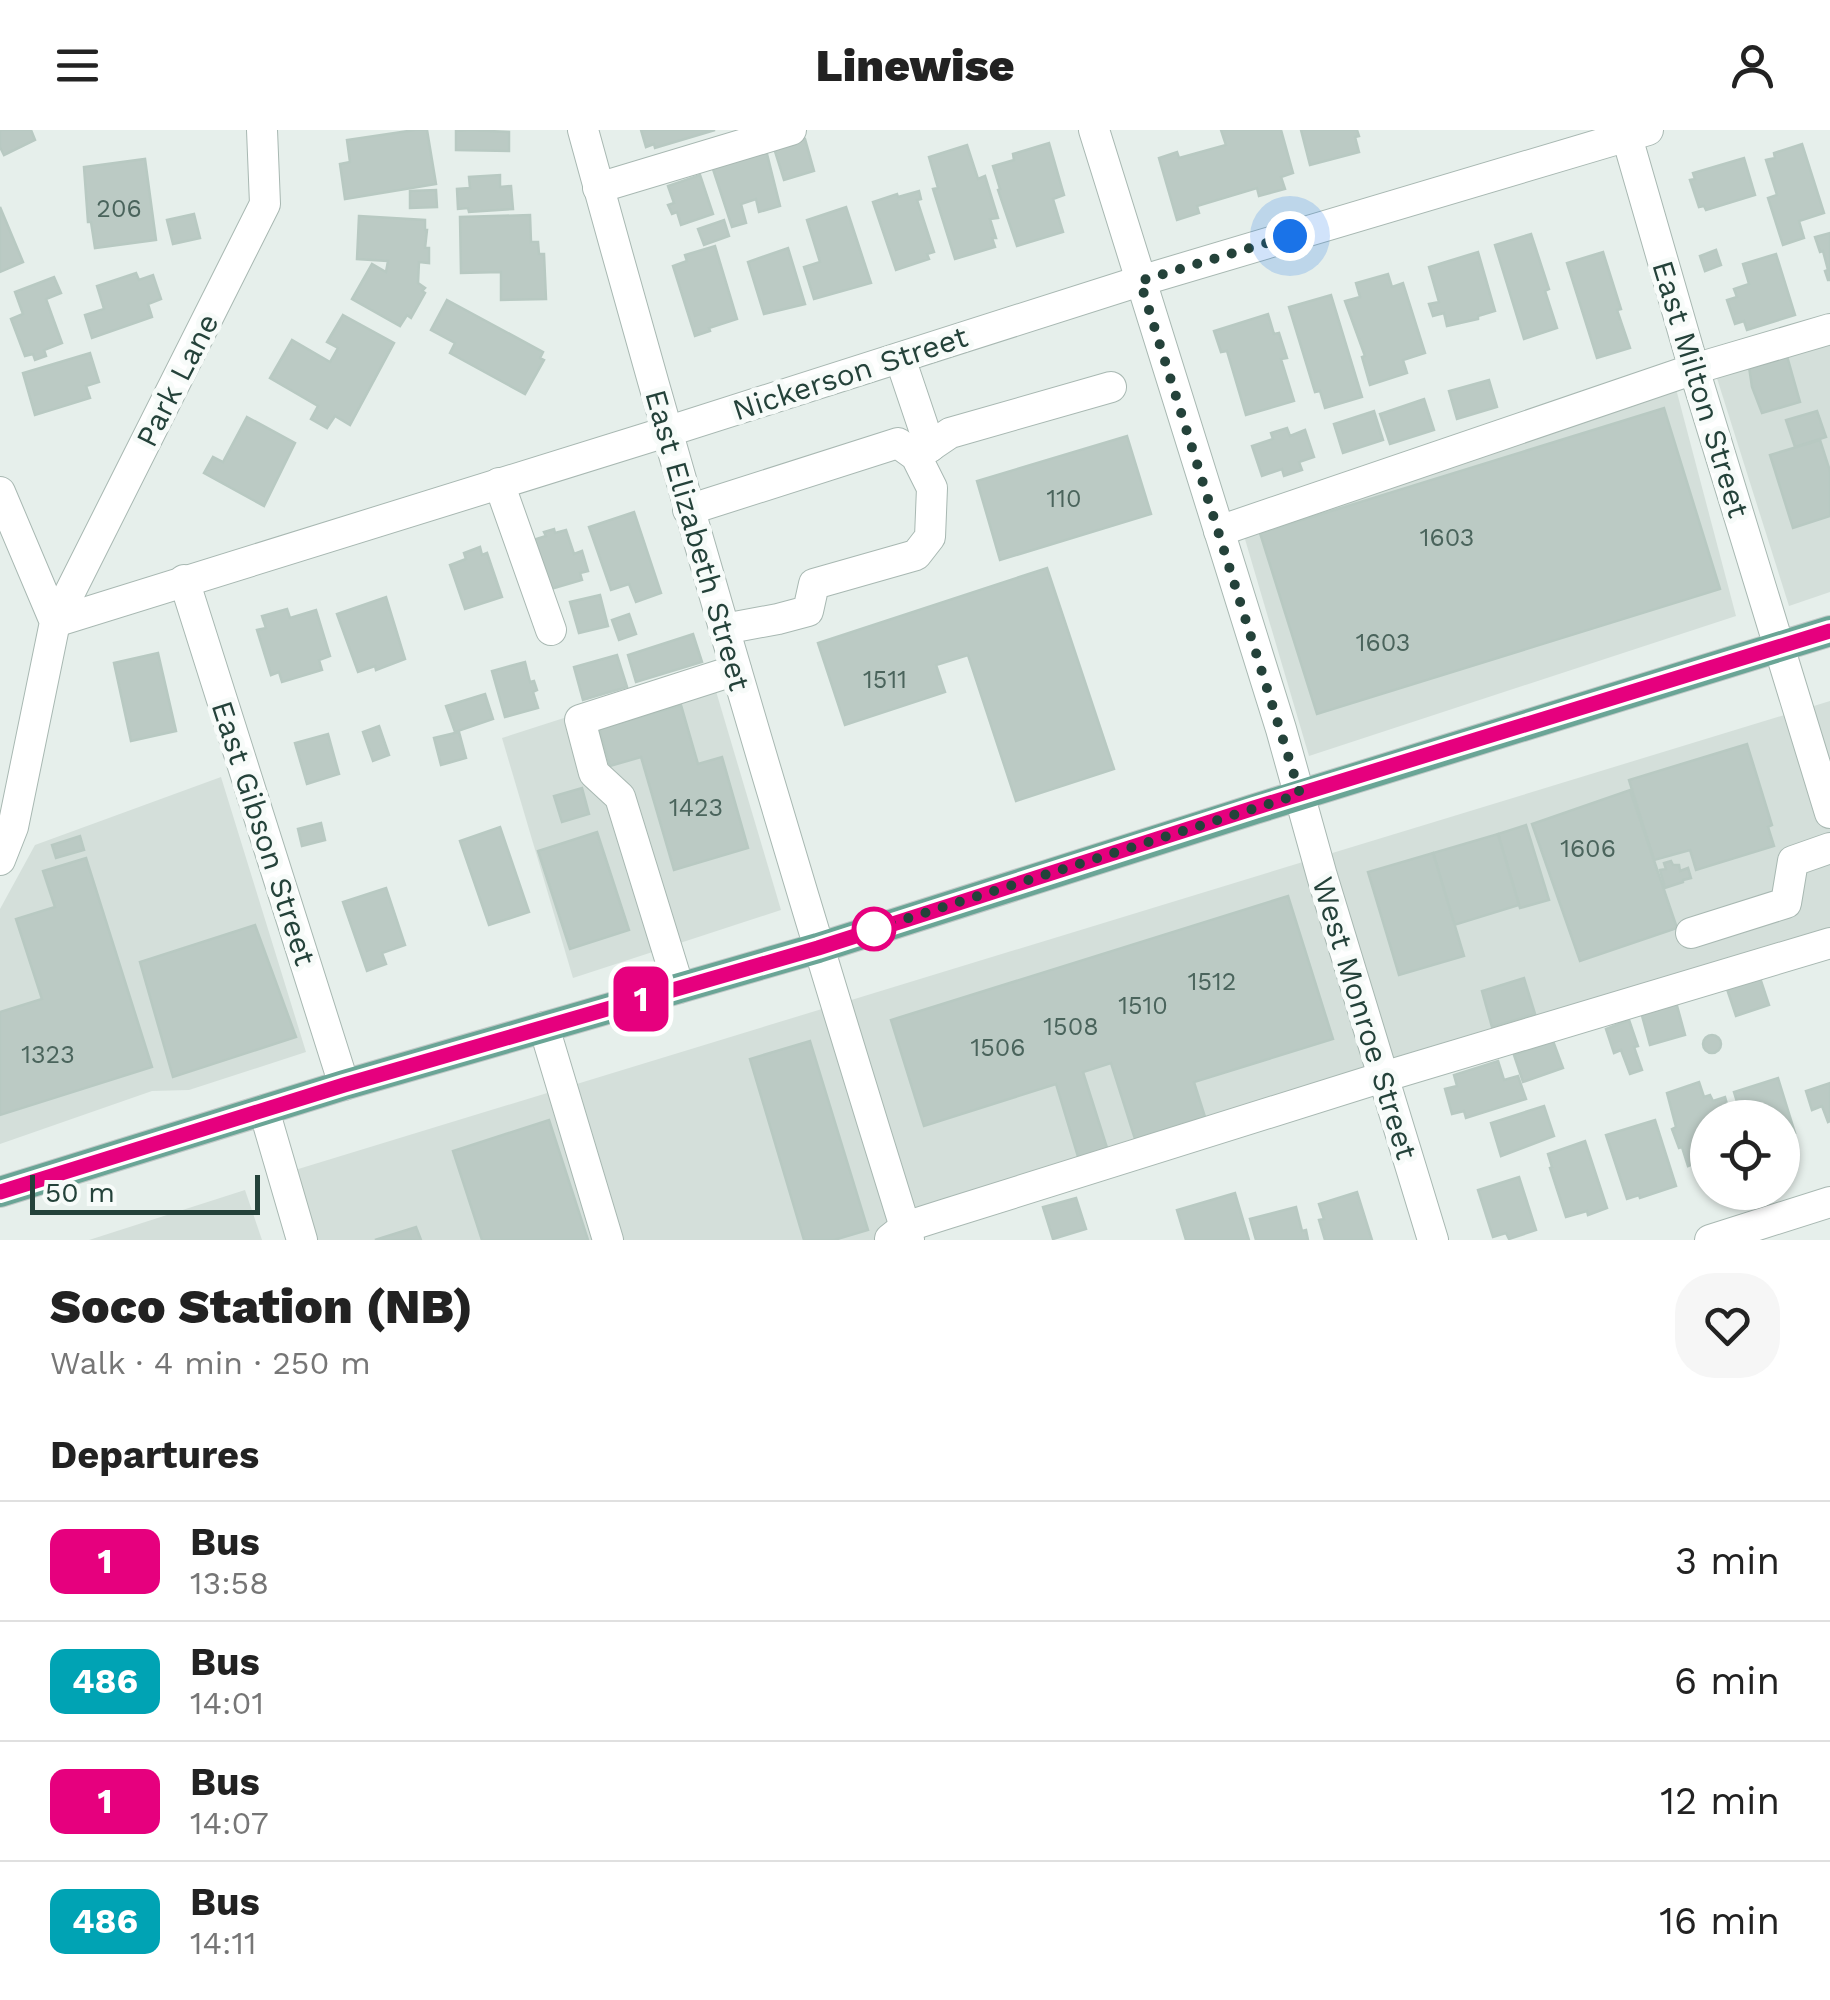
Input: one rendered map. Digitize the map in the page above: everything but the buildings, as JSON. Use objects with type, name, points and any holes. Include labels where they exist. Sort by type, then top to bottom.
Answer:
[{"type":"main road","points":[[0,1192],[344,1085],[818,948],[1830,631]]},
{"type":"street","name":"Park Lane","points":[[0,860],[13,827],[55,622],[265,204],[262,130]]},
{"type":"street","name":"East Elizabeth Street","points":[[582,130],[688,510],[901,1236]]},
{"type":"street","points":[[598,188],[791,130]]},
{"type":"street","name":"West Monroe Street","points":[[1094,130],[1300,794],[1433,1240]]},
{"type":"street","name":"Nickerson Street","points":[[55,622],[1140,281],[1633,132]]},
{"type":"street","name":"East Milton Street","points":[[1633,132],[1694,369],[1830,812]]},
{"type":"street","points":[[1219,531],[1694,369],[1830,329]]},
{"type":"street","points":[[724,629],[808,610],[814,584],[916,555],[930,536],[932,488],[900,358]]},
{"type":"street","points":[[923,452],[950,433],[1112,387]]},
{"type":"street","points":[[688,510],[898,443],[923,452]]},
{"type":"street","points":[[499,483],[551,630]]},
{"type":"street","points":[[0,492],[55,622]]},
{"type":"street","name":"East Gibson Street","points":[[184,580],[344,1085]]},
{"type":"street","points":[[680,988],[620,798],[594,774],[580,720],[736,670]]},
{"type":"street","points":[[1691,933],[1786,902],[1794,861],[1830,848]]},
{"type":"street","points":[[901,1236],[1383,1078],[1830,944]]},
{"type":"street","points":[[544,1027],[608,1240]]},
{"type":"street","points":[[264,1110],[302,1240]]},
{"type":"street","points":[[1710,1240],[1830,1202]]},
{"type":"shaded area","points":[[1830,337],[1830,592],[1789,606],[1715,372]]},
{"type":"shaded area","points":[[1675,385],[1736,616],[1309,756],[1242,529]]},
{"type":"shaded area","points":[[710,671],[781,910],[573,978],[502,738]]},
{"type":"shaded area","points":[[1830,701],[1830,950],[892,1240],[317,1240],[295,1170]]},
{"type":"shaded area","points":[[221,777],[306,1052],[189,1090],[152,1091],[0,1144],[0,909],[35,845]]},
{"type":"shaded area","points":[[245,1190],[262,1240],[89,1240]]},
{"type":"bus line","name":"1","points":[[0,1192],[344,1085],[818,948],[1254,808],[1830,631]]},
{"type":"route","points":[[874,929],[1300,794],[1140,281],[1290,236]]}]
